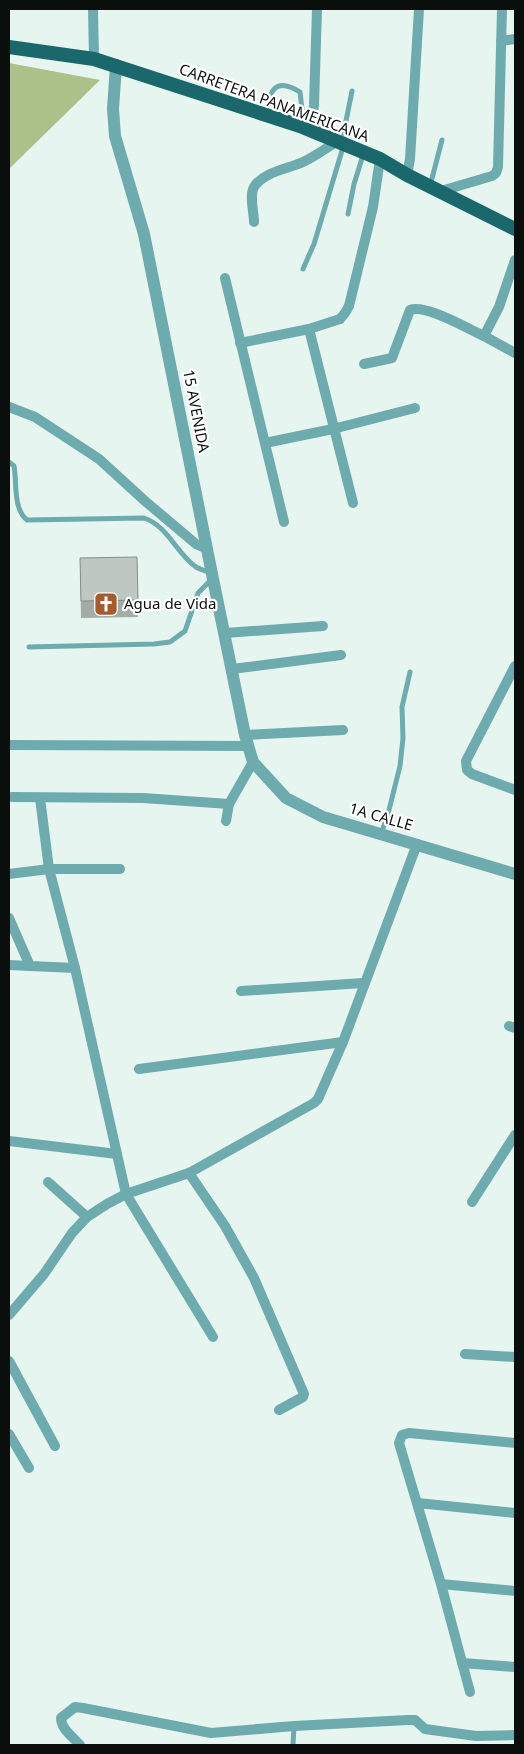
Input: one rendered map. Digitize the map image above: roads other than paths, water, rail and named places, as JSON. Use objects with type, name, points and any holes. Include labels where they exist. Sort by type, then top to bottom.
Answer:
[{"type":"main road","name":"CARRETERA PANAMERICANA","points":[[9,47],[94,59],[116,65],[305,128],[380,158],[407,175],[515,229]]},
{"type":"street","points":[[93,9],[94,59]]},
{"type":"street","points":[[305,128],[314,105],[317,9]]},
{"type":"street","points":[[407,175],[419,9]]},
{"type":"street","points":[[436,189],[492,176],[496,173],[499,157],[502,9]]},
{"type":"street","points":[[501,41],[515,39]]},
{"type":"street","name":"15 AVENIDA","points":[[116,65],[113,109],[115,136],[144,234],[212,576],[253,762]]},
{"type":"street","points":[[254,222],[252,195],[253,188],[258,182],[267,176],[304,162],[340,143]]},
{"type":"street","points":[[240,343],[309,329],[340,318],[345,313],[349,306],[372,207],[380,158]]},
{"type":"street","points":[[484,336],[500,307],[515,260]]},
{"type":"street","points":[[225,278],[284,522]]},
{"type":"street","points":[[364,364],[392,358],[410,310],[416,308],[428,310],[484,336],[515,353]]},
{"type":"street","points":[[309,329],[353,503]]},
{"type":"street","points":[[9,407],[35,417],[100,459],[145,501],[196,544],[207,549]]},
{"type":"street","points":[[266,443],[333,429],[415,408]]},
{"type":"street","points":[[225,633],[323,626]]},
{"type":"street","points":[[232,669],[341,655]]},
{"type":"street","points":[[515,666],[466,762],[467,770],[472,774],[515,790]]},
{"type":"street","points":[[9,745],[247,741],[343,730]]},
{"type":"street","points":[[226,821],[229,804],[253,762]]},
{"type":"street","name":"1A CALLE","points":[[253,762],[286,798],[323,817],[515,874]]},
{"type":"street","points":[[12,797],[143,798],[229,804]]},
{"type":"street","points":[[40,798],[49,869],[75,968],[126,1194],[213,1337]]},
{"type":"street","points":[[9,1316],[44,1274],[72,1233],[87,1217],[126,1194],[189,1173],[314,1103],[322,1093],[417,844]]},
{"type":"street","points":[[9,874],[49,869],[120,869]]},
{"type":"street","points":[[9,918],[30,966]]},
{"type":"street","points":[[9,965],[75,968]]},
{"type":"street","points":[[241,991],[364,983]]},
{"type":"street","points":[[139,1069],[342,1042]]},
{"type":"street","points":[[472,1202],[515,1135]]},
{"type":"street","points":[[9,1141],[117,1154]]},
{"type":"street","points":[[189,1173],[225,1226],[254,1278],[304,1394],[304,1397],[279,1410]]},
{"type":"street","points":[[48,1182],[87,1217]]},
{"type":"street","points":[[465,1354],[515,1358]]},
{"type":"street","points":[[9,1361],[55,1446]]},
{"type":"street","points":[[470,1692],[400,1443],[402,1435],[408,1433],[515,1444]]},
{"type":"street","points":[[9,1434],[29,1468]]},
{"type":"street","points":[[418,1503],[515,1513]]},
{"type":"street","points":[[441,1584],[515,1591]]},
{"type":"street","points":[[462,1663],[515,1667]]},
{"type":"street","points":[[80,1745],[63,1727],[61,1722],[61,1718],[74,1707],[211,1733],[294,1726],[415,1720],[425,1729],[476,1736],[515,1735]]},
{"type":"lane","points":[[265,114],[269,95],[274,87],[292,87],[300,92],[305,128]]},
{"type":"lane","points":[[303,269],[314,244],[344,131],[352,91]]},
{"type":"lane","points":[[436,189],[442,140]]},
{"type":"lane","points":[[348,214],[354,184],[364,152]]},
{"type":"lane","points":[[9,462],[14,466],[18,507],[21,515],[27,520],[144,518],[160,527],[194,565],[212,576],[198,593],[185,631],[170,642],[29,647]]},
{"type":"lane","points":[[380,834],[388,814],[400,766],[403,738],[402,707],[410,672]]},
{"type":"lane","points":[[293,1745],[294,1726]]},
{"type":"place","name":"Agua de Vida","points":[[106,604]]}]
